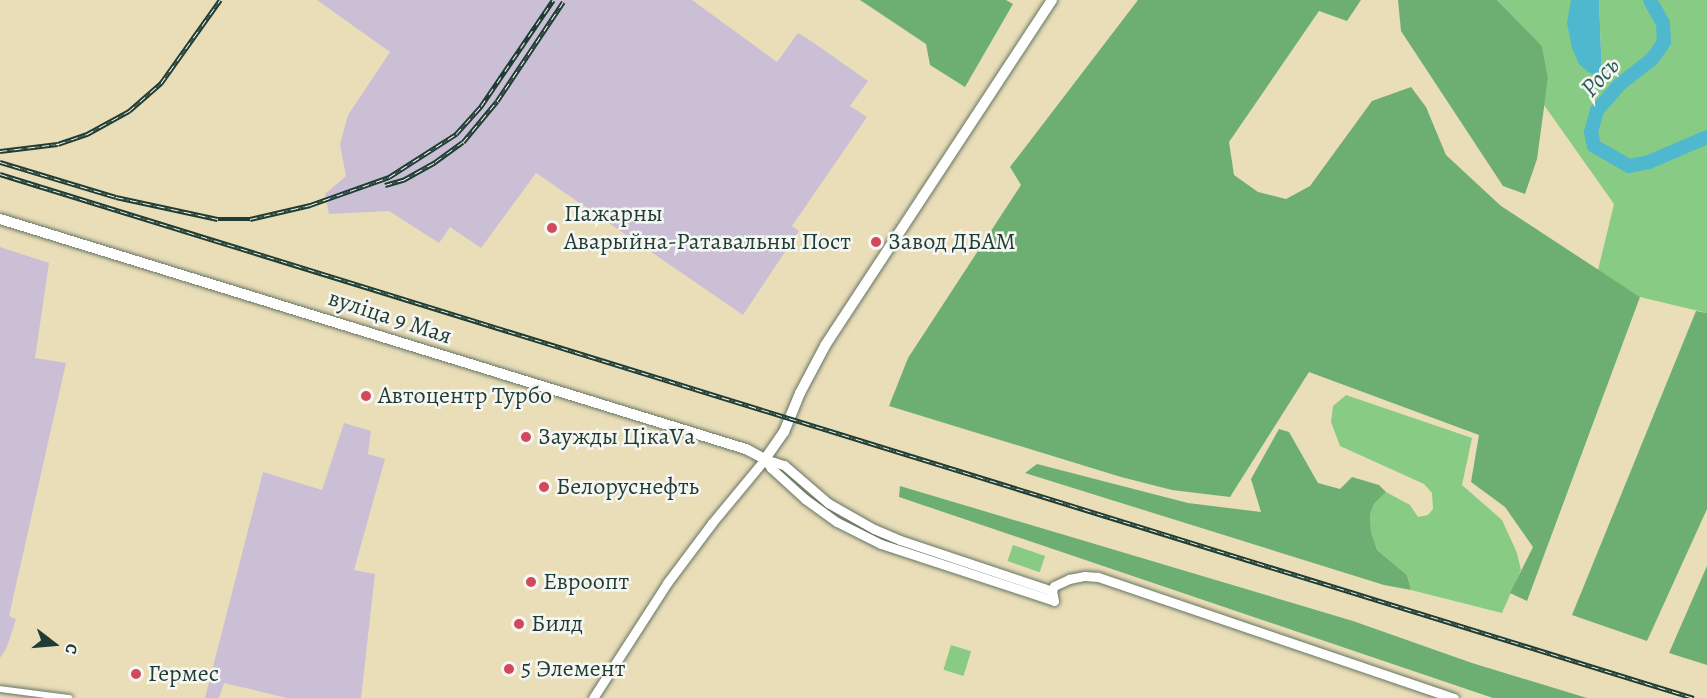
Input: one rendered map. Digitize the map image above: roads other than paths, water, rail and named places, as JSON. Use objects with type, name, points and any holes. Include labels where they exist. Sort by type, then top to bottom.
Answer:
[{"type":"main road","points":[[765,459],[784,432],[800,393],[826,344],[1052,0]]},
{"type":"main road","name":"вуліца 9 Мая","points":[[0,219],[746,449],[765,459]]},
{"type":"street","points":[[765,459],[784,465],[828,503],[874,529],[900,540],[1052,591]]},
{"type":"street","points":[[765,459],[771,468],[805,499],[837,522],[896,551],[1054,601],[1052,591],[1054,586],[1069,579],[1085,576],[1098,577],[1454,698]]},
{"type":"street","points":[[593,698],[667,583],[712,523],[765,459]]},
{"type":"street","points":[[0,689],[69,698]]},
{"type":"water","points":[[1571,0],[1599,0],[1602,78],[1588,72],[1579,64],[1572,48],[1567,23]]},
{"type":"waterway","name":"Рось","points":[[1650,0],[1663,23],[1664,42],[1652,59],[1620,84],[1597,110],[1591,132],[1594,146],[1629,166],[1649,162],[1707,137]]},
{"type":"railway","points":[[0,151],[58,144],[87,134],[129,111],[161,83],[220,0]]},
{"type":"railway","points":[[0,162],[116,197],[218,219],[250,219],[310,205],[389,177],[456,134],[481,106],[553,0]]},
{"type":"railway","points":[[385,185],[403,180],[435,162],[463,142],[497,101],[563,2]]},
{"type":"railway","points":[[0,174],[1694,698]]},
{"type":"place","name":"Пажарны Аварыйна-Ратавальны Пост","points":[[552,228]]},
{"type":"place","name":"Завод ДБАМ","points":[[876,242]]},
{"type":"place","name":"Автоцентр Турбо","points":[[366,396]]},
{"type":"place","name":"Заужды ЦікаVа","points":[[526,437]]},
{"type":"place","name":"Белоруснефть","points":[[544,487]]},
{"type":"place","name":"Евроопт","points":[[531,582]]},
{"type":"place","name":"Билд","points":[[519,624]]},
{"type":"place","name":"5 Элемент","points":[[509,669]]},
{"type":"place","name":"Гермес","points":[[136,674]]}]
